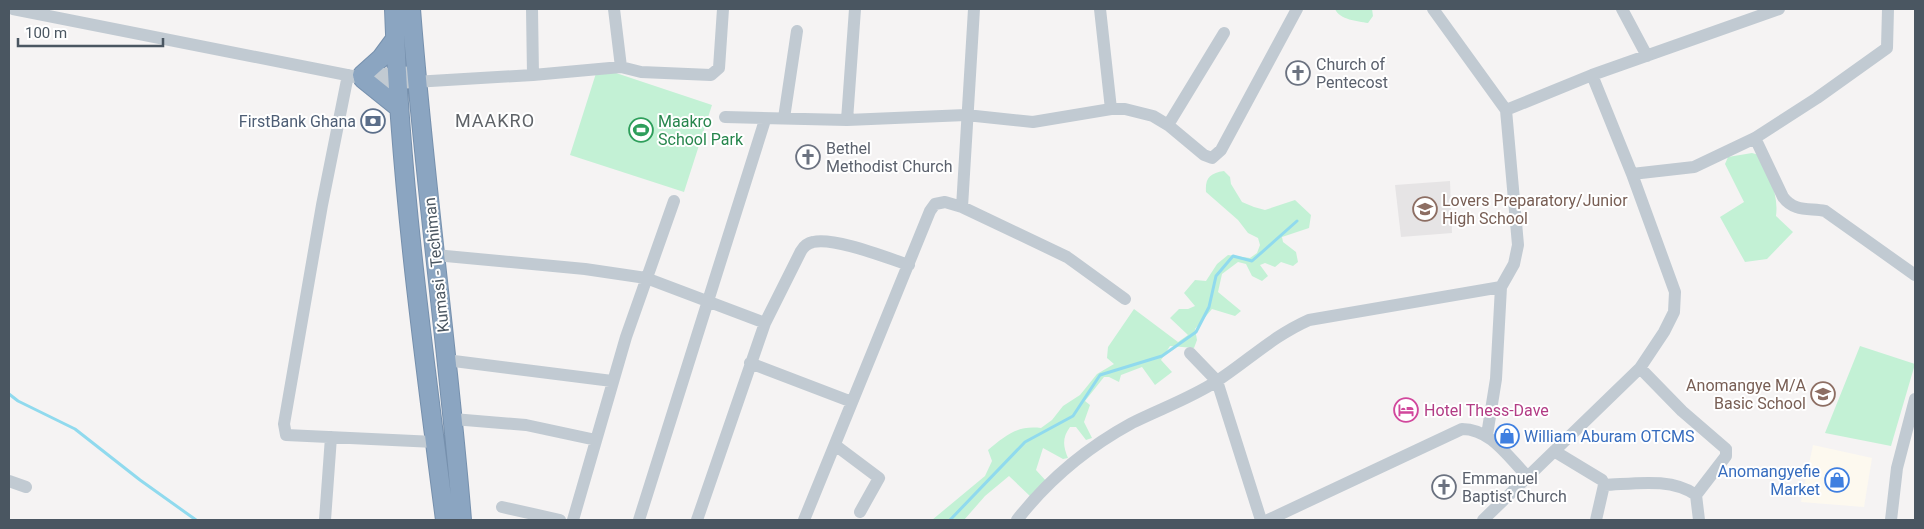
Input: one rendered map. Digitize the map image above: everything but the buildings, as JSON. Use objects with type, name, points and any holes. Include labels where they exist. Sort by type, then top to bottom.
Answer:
[{"type":"highway","points":[[394,9],[396,79],[445,520]]},
{"type":"highway","name":"Kumasi - Techiman","points":[[411,9],[416,78],[454,419],[462,520]]},
{"type":"highway","points":[[395,39],[381,58],[358,76],[399,108]]},
{"type":"street","points":[[13,9],[358,76],[396,79],[533,76],[621,68],[642,72],[711,75],[719,68],[723,9]]},
{"type":"street","points":[[532,9],[533,76]]},
{"type":"street","points":[[614,9],[621,68]]},
{"type":"street","points":[[847,120],[855,9]]},
{"type":"street","points":[[962,207],[966,115],[974,9]]},
{"type":"street","points":[[1100,9],[1111,109]]},
{"type":"street","points":[[725,117],[765,120],[784,118],[847,120],[966,115],[1033,122],[1111,109],[1143,112],[1168,125],[1204,155],[1212,158],[1221,150],[1297,9]]},
{"type":"street","points":[[1433,9],[1506,110],[1518,245],[1514,264],[1501,287],[1496,379],[1487,435]]},
{"type":"street","points":[[1622,9],[1647,56]]},
{"type":"street","points":[[1506,110],[1592,75],[1779,9]]},
{"type":"street","points":[[1632,174],[1694,167],[1755,138],[1817,98],[1887,48],[1888,9]]},
{"type":"street","points":[[784,118],[797,31]]},
{"type":"street","points":[[1168,125],[1224,33]]},
{"type":"street","points":[[1483,520],[1640,368],[1668,325],[1674,312],[1675,292],[1632,174],[1592,75]]},
{"type":"street","points":[[358,76],[322,204],[284,424],[286,434],[332,438],[435,442]]},
{"type":"street","points":[[639,520],[707,301],[739,209],[765,120]]},
{"type":"street","points":[[1755,138],[1783,198],[1788,204],[1801,209],[1825,211],[1915,275]]},
{"type":"street","points":[[573,520],[612,381],[674,201]]},
{"type":"street","points":[[804,520],[932,207],[939,202],[962,207],[1067,257],[1125,299]]},
{"type":"street","points":[[697,520],[765,324],[801,251],[808,244],[819,241],[856,248],[909,265]]},
{"type":"street","points":[[435,255],[584,269],[646,278],[765,324]]},
{"type":"street","points":[[1017,520],[1076,459],[1108,437],[1216,381],[1266,343],[1309,320],[1501,287]]},
{"type":"street","points":[[1190,353],[1216,381],[1262,520]]},
{"type":"street","points":[[446,360],[612,381]]},
{"type":"street","points":[[750,363],[852,402]]},
{"type":"street","points":[[1640,368],[1682,411],[1726,449],[1726,456],[1696,495]]},
{"type":"street","points":[[1891,520],[1898,468],[1915,399]]},
{"type":"street","points":[[454,419],[526,425],[596,440]]},
{"type":"street","points":[[1268,520],[1449,433],[1462,429],[1475,429],[1487,435],[1528,477]]},
{"type":"street","points":[[325,520],[332,438]]},
{"type":"street","points":[[835,445],[879,478],[860,512]]},
{"type":"street","points":[[1554,451],[1598,477],[1604,485],[1596,520]]},
{"type":"street","points":[[9,481],[26,488]]},
{"type":"street","points":[[1604,485],[1669,484],[1688,488],[1696,495],[1699,520]]},
{"type":"street","points":[[502,507],[560,520]]},
{"type":"shaded area","name":"Lovers Preparatory/Junior High School","points":[[1450,181],[1452,233],[1401,237],[1395,185]]},
{"type":"shaded area","name":"Anomangyefie Market","points":[[1813,445],[1872,458],[1864,507],[1801,502]]},
{"type":"green space","points":[[1335,9],[1372,9],[1373,16],[1368,23],[1359,22],[1341,16]]},
{"type":"green space","name":"Maakro School Park","points":[[598,67],[712,105],[684,192],[570,155]]},
{"type":"green space","points":[[1752,153],[1759,155],[1772,184],[1776,200],[1776,216],[1793,232],[1767,259],[1745,262],[1720,217],[1744,202],[1725,164],[1728,157]]},
{"type":"green space","points":[[1224,171],[1230,177],[1231,184],[1242,202],[1265,210],[1295,200],[1311,215],[1309,228],[1282,237],[1283,242],[1296,252],[1298,262],[1293,266],[1281,262],[1275,267],[1265,263],[1260,265],[1268,276],[1262,281],[1252,276],[1246,264],[1238,262],[1222,274],[1218,292],[1241,311],[1235,316],[1212,309],[1195,329],[1197,340],[1194,348],[1170,346],[1161,360],[1172,372],[1155,385],[1142,367],[1121,375],[1119,382],[1109,377],[1104,377],[1085,401],[1090,405],[1084,422],[1092,438],[1086,440],[1076,427],[1070,427],[1064,442],[1068,458],[1063,459],[1043,448],[1036,470],[1047,482],[1032,498],[1009,476],[985,496],[964,520],[932,520],[985,476],[992,461],[988,450],[1006,436],[1018,430],[1041,428],[1052,420],[1063,406],[1080,395],[1097,374],[1114,364],[1107,358],[1108,347],[1134,309],[1178,342],[1188,335],[1170,318],[1179,309],[1188,309],[1195,306],[1184,293],[1195,280],[1206,281],[1217,264],[1228,255],[1250,258],[1257,253],[1260,245],[1258,238],[1248,233],[1238,220],[1206,192],[1206,183],[1209,177]]},
{"type":"green space","points":[[1860,346],[1915,364],[1891,446],[1825,433]]},
{"type":"waterway","points":[[950,520],[1025,442],[1073,416],[1100,375],[1162,356],[1196,332],[1209,307],[1216,276],[1233,256],[1252,261],[1297,221]]},
{"type":"waterway","points":[[9,394],[18,401],[75,429],[140,480],[196,520]]},
{"type":"place","name":"Church of Pentecost","points":[[1298,73]]},
{"type":"place","name":"FirstBank Ghana","points":[[373,121]]},
{"type":"place","name":"Maakro School Park","points":[[641,130]]},
{"type":"place","name":"Bethel Methodist Church","points":[[808,157]]},
{"type":"place","name":"Lovers Preparatory/Junior High School","points":[[1425,209]]},
{"type":"place","name":"Anomangye M/A Basic School","points":[[1823,394]]},
{"type":"place","name":"Hotel Thess-Dave","points":[[1406,410]]},
{"type":"place","name":"William Aburam OTCMS","points":[[1507,436]]},
{"type":"place","name":"Anomangyefie Market","points":[[1837,480]]},
{"type":"place","name":"Emmanuel Baptist Church","points":[[1444,487]]},
{"type":"district","name":"MAAKRO","points":[[495,121]]}]
